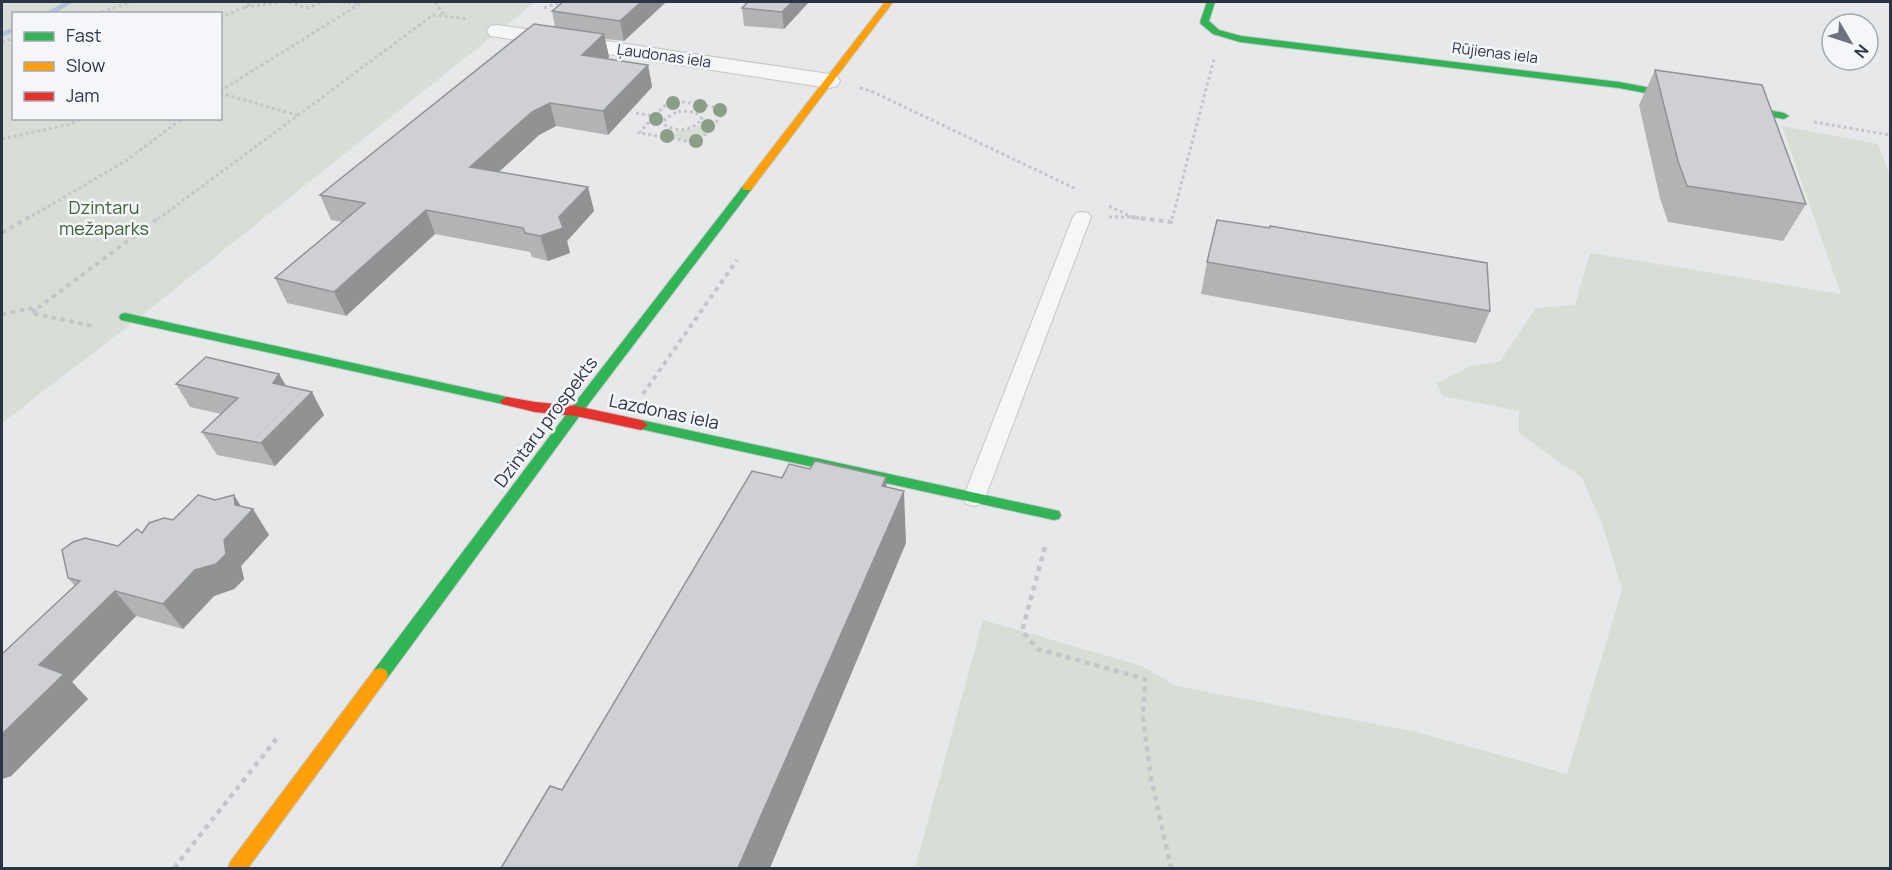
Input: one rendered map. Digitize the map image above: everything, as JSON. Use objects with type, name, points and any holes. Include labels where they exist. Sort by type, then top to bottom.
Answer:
[{"type":"street","name":"Dzintaru prospekts","points":[[237,868],[576,411],[889,2]]},
{"type":"street","name":"Rūjienas iela","points":[[1211,2],[1204,22],[1216,32],[1240,39],[1619,85],[1784,116]]},
{"type":"street","name":"Ļaudonas iela","points":[[498,31],[829,81]]},
{"type":"street","name":"Lazdonas iela","points":[[124,317],[535,407],[576,411],[1054,515]]},
{"type":"lane","points":[[974,498],[1082,217]]},
{"type":"path","points":[[102,12],[131,2]]},
{"type":"path","points":[[222,17],[255,2]]},
{"type":"path","points":[[245,7],[283,2]]},
{"type":"path","points":[[289,2],[306,8],[325,2]]},
{"type":"path","points":[[342,2],[359,4]]},
{"type":"path","points":[[222,91],[363,2]]},
{"type":"path","points":[[435,2],[446,16]]},
{"type":"path","points":[[538,11],[560,2]]},
{"type":"path","points":[[94,327],[31,313],[433,15],[476,20]]},
{"type":"path","points":[[1101,201],[1132,217],[1171,222],[1214,65],[1216,32]]},
{"type":"path","points":[[829,81],[871,91],[1080,191]]},
{"type":"path","points":[[222,93],[297,115]]},
{"type":"path","points":[[670,100],[728,109],[698,143],[639,133],[655,116],[670,100]]},
{"type":"path","points":[[691,111],[697,104]]},
{"type":"path","points":[[636,113],[665,118],[678,111],[691,111],[702,116],[701,123]]},
{"type":"path","points":[[665,118],[665,125],[677,130],[693,128],[701,123],[714,125]]},
{"type":"path","points":[[2,139],[71,124],[79,120]]},
{"type":"path","points":[[2,233],[127,160],[180,120]]},
{"type":"path","points":[[1811,121],[1890,135]]},
{"type":"path","points":[[669,138],[677,130]]},
{"type":"path","points":[[2,314],[39,307]]},
{"type":"path","points":[[1054,515],[1022,631],[1038,649],[1145,679],[1143,718],[1151,778],[1171,868]]},
{"type":"green space","name":"Dzintaru mežaparks","points":[[2,2],[535,2],[136,320],[2,423]]},
{"type":"green space","points":[[702,124],[712,125],[698,142],[671,138],[677,131],[692,129]]},
{"type":"green space","points":[[1782,126],[1878,144],[1890,176],[1890,868],[915,868],[983,620],[1142,666],[1176,686],[1417,732],[1567,774],[1622,590],[1603,526],[1582,478],[1519,433],[1519,411],[1442,396],[1437,383],[1471,366],[1500,361],[1536,308],[1575,305],[1590,253],[1841,294]]},
{"type":"building","points":[[563,2],[641,2],[620,21],[552,11]]},
{"type":"building","points":[[748,2],[792,2],[782,12],[742,8]]},
{"type":"building","points":[[534,24],[604,34],[582,55],[648,65],[603,111],[550,103],[532,112],[470,167],[588,187],[559,217],[563,228],[540,236],[525,233],[523,228],[426,210],[334,292],[275,278],[365,203],[320,195]]},
{"type":"building","points":[[1655,70],[1762,85],[1806,204],[1687,186],[1678,161]]},
{"type":"building","points":[[1217,220],[1270,228],[1270,226],[1487,263],[1490,311],[1207,262]]},
{"type":"building","points":[[206,357],[279,374],[273,383],[312,392],[261,443],[202,432],[238,398],[176,384]]},
{"type":"building","points":[[815,461],[886,477],[882,486],[904,491],[738,868],[501,868],[550,786],[562,790],[752,471],[782,478],[789,464],[810,469]]},
{"type":"building","points":[[198,495],[215,500],[234,495],[235,505],[253,509],[224,540],[226,554],[216,564],[195,570],[163,604],[115,591],[39,665],[64,674],[2,734],[2,654],[80,581],[68,578],[62,550],[73,542],[85,538],[118,546],[137,529],[142,533],[149,523],[164,518],[173,520]]},
{"type":"waterway","points":[[50,12],[70,2]]},
{"type":"waterway","points":[[2,35],[12,30]]},
{"type":"traffic: fast","points":[[1211,2],[1204,22],[1216,32],[1240,39],[1619,85],[1784,116]]},
{"type":"traffic: fast","points":[[380,675],[576,411],[747,188]]},
{"type":"traffic: fast","points":[[125,317],[507,401]]},
{"type":"traffic: fast","points":[[641,425],[1054,515]]},
{"type":"traffic: slow","points":[[747,188],[889,2]]},
{"type":"traffic: slow","points":[[237,868],[380,675]]},
{"type":"traffic: jam","points":[[507,401],[535,407],[576,411],[641,425]]}]
